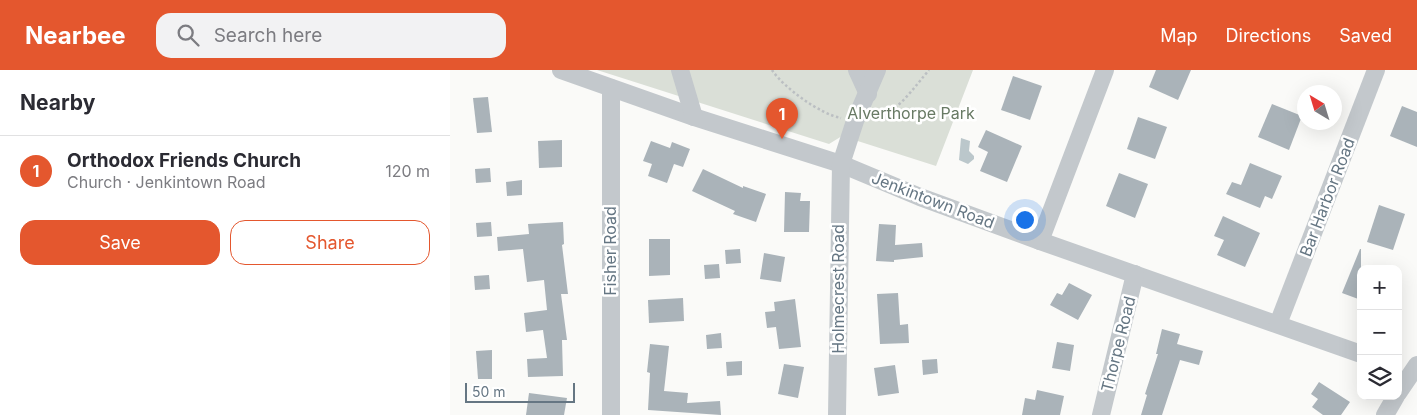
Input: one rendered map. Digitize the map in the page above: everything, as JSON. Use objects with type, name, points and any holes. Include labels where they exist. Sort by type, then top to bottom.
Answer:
[{"type":"street","name":"Jenkintown Road","points":[[561,70],[694,117],[841,164],[920,197],[1040,241],[1357,353]]},
{"type":"street","points":[[680,70],[694,117]]},
{"type":"street","points":[[857,70],[868,94]]},
{"type":"street","name":"Holmecrest Road","points":[[837,415],[841,164],[855,121],[877,70]]},
{"type":"street","points":[[1040,241],[1105,70]]},
{"type":"street","name":"Bar Harbor Road","points":[[1278,324],[1376,70]]},
{"type":"street","name":"Fisher Road","points":[[611,88],[611,415]]},
{"type":"street","name":"Thorpe Road","points":[[1101,415],[1135,274]]},
{"type":"street","points":[[1402,386],[1411,370]]},
{"type":"street","points":[[1385,415],[1394,400]]},
{"type":"green space","name":"Alverthorpe Park","points":[[597,70],[973,70],[936,166],[842,136],[829,144]]},
{"type":"shaded area","points":[[961,138],[970,141],[969,151],[974,156],[974,159],[968,164],[959,160]]},
{"type":"building","points":[[1156,70],[1191,70],[1178,100],[1149,87]]},
{"type":"building","points":[[1013,76],[1042,86],[1030,120],[1001,110]]},
{"type":"building","points":[[488,97],[492,132],[477,133],[473,98]]},
{"type":"building","points":[[1272,104],[1297,114],[1297,129],[1289,150],[1258,137]]},
{"type":"building","points":[[1402,106],[1417,112],[1417,147],[1390,136]]},
{"type":"building","points":[[1138,117],[1167,127],[1155,159],[1127,149]]},
{"type":"building","points":[[986,130],[1022,146],[1007,182],[980,171],[988,152],[978,147]]},
{"type":"building","points":[[562,140],[562,167],[539,168],[538,141]]},
{"type":"building","points":[[651,141],[670,148],[672,142],[690,149],[683,167],[674,164],[667,183],[648,176],[652,164],[643,161]]},
{"type":"building","points":[[1250,163],[1282,176],[1272,199],[1265,196],[1260,208],[1226,194],[1232,182],[1241,185]]},
{"type":"building","points":[[490,168],[491,182],[476,183],[475,169]]},
{"type":"building","points":[[703,169],[743,188],[743,186],[766,194],[756,222],[733,214],[735,211],[692,191]]},
{"type":"building","points":[[1119,173],[1148,184],[1135,218],[1106,206]]},
{"type":"building","points":[[522,180],[522,195],[507,196],[506,182]]},
{"type":"building","points":[[785,192],[801,193],[800,201],[810,201],[809,232],[784,232]]},
{"type":"building","points":[[1379,205],[1405,214],[1393,250],[1367,242]]},
{"type":"building","points":[[1223,216],[1260,233],[1245,267],[1217,255],[1224,240],[1214,236]]},
{"type":"building","points":[[491,222],[492,236],[477,237],[476,223]]},
{"type":"building","points":[[563,222],[564,244],[562,245],[568,294],[561,294],[567,340],[562,340],[563,376],[528,377],[527,359],[547,358],[543,330],[526,332],[524,313],[547,310],[544,280],[527,282],[523,249],[498,251],[497,237],[529,234],[528,224]]},
{"type":"building","points":[[879,224],[896,225],[895,245],[922,243],[923,257],[894,260],[894,262],[876,261]]},
{"type":"building","points":[[649,239],[670,239],[670,275],[649,276]]},
{"type":"building","points":[[740,249],[741,263],[726,264],[725,250]]},
{"type":"building","points":[[1361,249],[1361,265],[1357,265],[1357,299],[1342,293]]},
{"type":"building","points":[[764,253],[785,257],[781,282],[760,279]]},
{"type":"building","points":[[719,264],[720,278],[705,279],[704,265]]},
{"type":"building","points":[[489,275],[490,289],[475,290],[474,276]]},
{"type":"building","points":[[1069,283],[1092,295],[1078,320],[1050,305],[1057,293],[1062,295]]},
{"type":"building","points":[[898,293],[900,325],[908,324],[909,343],[880,344],[877,294]]},
{"type":"building","points":[[683,298],[684,321],[649,323],[648,300]]},
{"type":"building","points":[[795,299],[801,347],[779,349],[776,327],[767,328],[765,312],[775,311],[774,302]]},
{"type":"building","points":[[1162,329],[1180,334],[1177,344],[1203,351],[1199,365],[1180,360],[1162,415],[1141,415],[1147,395],[1145,394],[1158,354],[1156,354]]},
{"type":"building","points":[[721,333],[722,348],[707,349],[706,335]]},
{"type":"building","points":[[1057,342],[1074,345],[1070,371],[1052,368]]},
{"type":"building","points":[[650,344],[669,346],[664,391],[688,393],[687,403],[720,401],[721,415],[648,410],[650,373],[647,372]]},
{"type":"building","points":[[492,350],[492,379],[478,379],[476,351]]},
{"type":"building","points":[[937,359],[938,373],[923,375],[922,360]]},
{"type":"building","points":[[742,361],[742,375],[727,376],[726,362]]},
{"type":"building","points":[[784,364],[804,367],[798,398],[778,394]]},
{"type":"building","points":[[895,365],[899,393],[878,396],[874,368]]},
{"type":"building","points":[[1319,382],[1350,402],[1341,415],[1323,415],[1312,407],[1318,399],[1311,394]]},
{"type":"building","points":[[1037,390],[1064,396],[1060,415],[1022,415],[1025,398],[1035,400]]},
{"type":"building","points":[[529,393],[567,398],[564,415],[526,415]]},
{"type":"place","name":"Orthodox Friends Church","points":[[782,139]]}]
